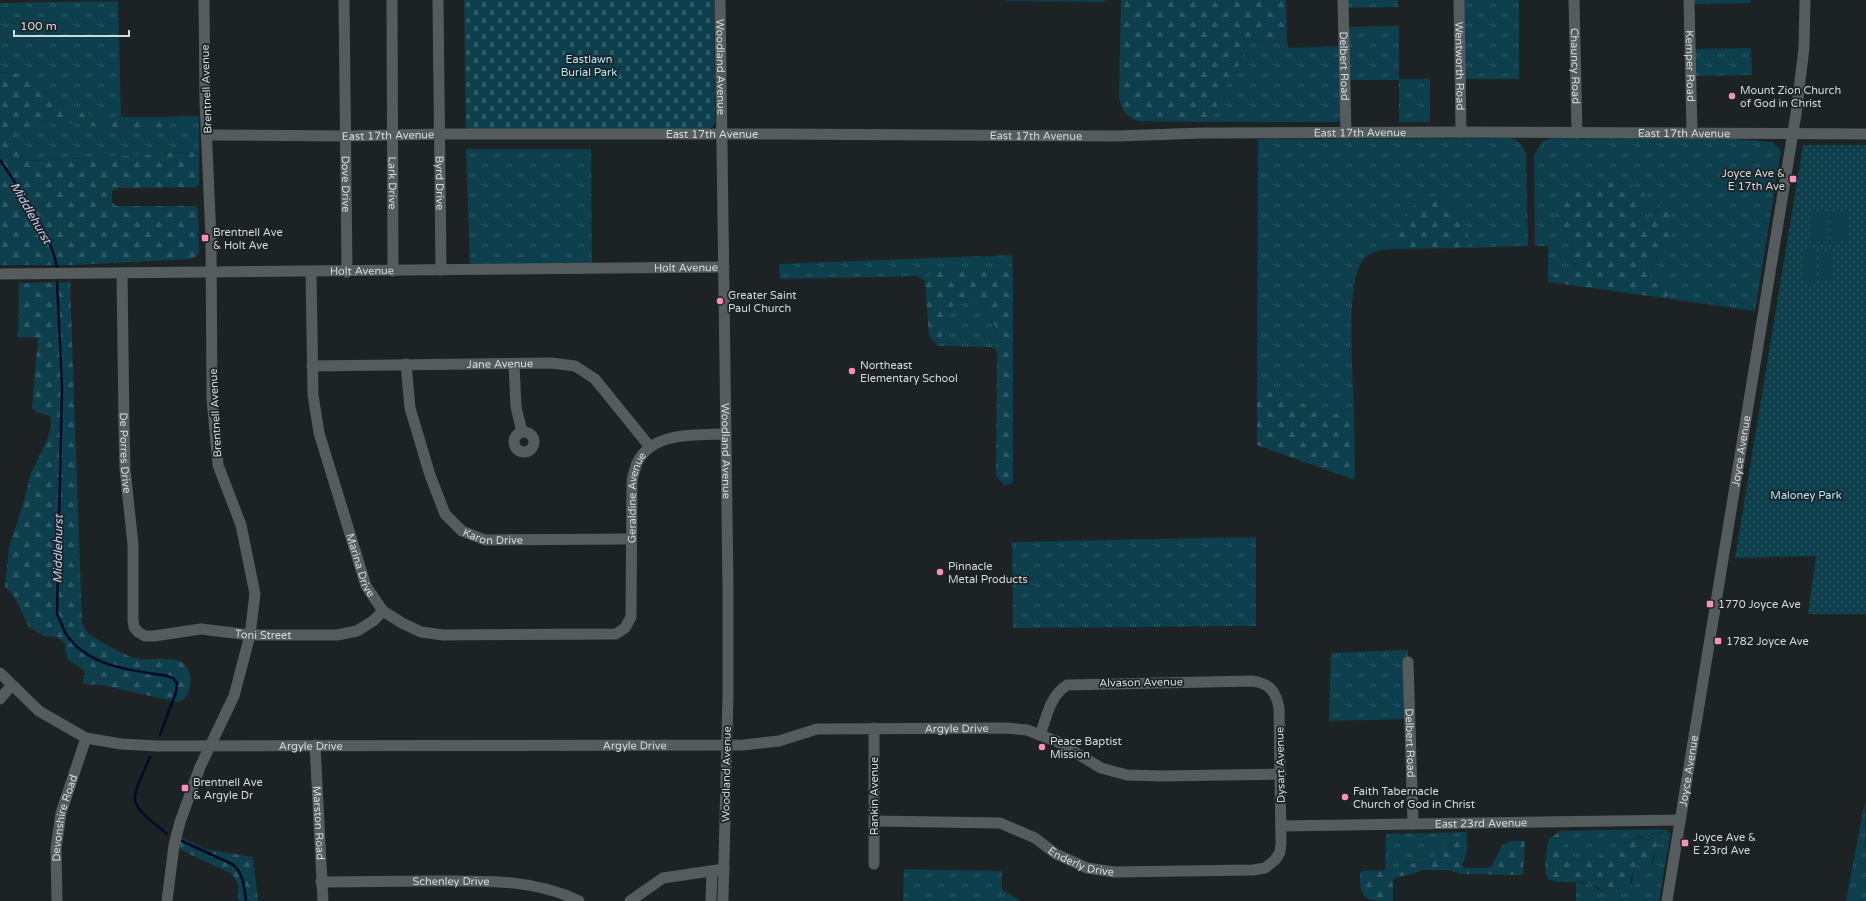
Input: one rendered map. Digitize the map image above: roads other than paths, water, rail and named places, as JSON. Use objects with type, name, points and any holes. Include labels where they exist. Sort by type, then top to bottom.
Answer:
[{"type":"street","name":"Brentnell Avenue","points":[[167,901],[174,845],[180,822],[200,767],[212,746],[234,696],[250,635],[255,594],[240,525],[218,465],[212,399],[212,272],[205,101],[204,0]]},
{"type":"street","name":"Dove Drive","points":[[344,0],[347,272]]},
{"type":"street","name":"Lark Drive","points":[[392,0],[393,271]]},
{"type":"street","name":"Byrd Drive","points":[[438,0],[441,270]]},
{"type":"street","name":"Woodland Avenue","points":[[720,0],[728,587],[727,745],[723,901]]},
{"type":"street","name":"Delbert Road","points":[[1344,0],[1346,133]]},
{"type":"street","name":"Wentworth Road","points":[[1459,0],[1461,132]]},
{"type":"street","name":"Chauncy Road","points":[[1574,0],[1576,133]]},
{"type":"street","name":"Kemper Road","points":[[1689,0],[1692,133]]},
{"type":"street","name":"Joyce Avenue","points":[[1667,901],[1793,133],[1804,48],[1805,0]]},
{"type":"street","name":"East 17th Avenue","points":[[207,135],[345,136],[440,134],[1117,136],[1204,133],[1461,132],[1866,134]]},
{"type":"street","name":"Holt Avenue","points":[[0,274],[347,272],[724,267]]},
{"type":"street","name":"Marina Drive","points":[[311,272],[312,395],[319,433],[366,586],[383,611],[402,623],[421,632],[443,635],[616,634],[624,628]]},
{"type":"street","name":"De Porres Drive","points":[[122,273],[125,469],[133,546],[133,620],[134,627],[138,632]]},
{"type":"street","name":"Jane Avenue","points":[[312,366],[551,363],[575,366],[595,379],[650,447]]},
{"type":"street","name":"Karon Drive","points":[[406,364],[410,408],[430,475],[445,514],[462,531],[485,540],[631,539]]},
{"type":"street","points":[[514,364],[516,407],[522,432]]},
{"type":"street","name":"Geraldine Avenue","points":[[624,628],[631,617],[632,481],[638,462],[650,447],[679,436],[726,434]]},
{"type":"street","name":"Toni Street","points":[[138,632],[145,636],[200,629],[250,635],[348,634],[357,631],[373,621],[383,611]]},
{"type":"street","name":"Delbert Road","points":[[1408,662],[1413,824]]},
{"type":"street","name":"Argyle Drive","points":[[0,673],[39,711],[86,738],[121,744],[212,746],[743,745],[779,741],[816,729],[1006,728],[1027,730],[1040,735],[1058,742],[1101,768],[1128,775],[1177,776],[1281,774]]},
{"type":"street","name":"Alvason Avenue","points":[[1040,735],[1053,699],[1059,690],[1068,685],[1252,681],[1263,682],[1272,689]]},
{"type":"street","points":[[0,699],[12,685]]},
{"type":"street","name":"Dysart Avenue","points":[[1272,689],[1277,698],[1279,708],[1281,843]]},
{"type":"street","name":"Rankin Avenue","points":[[874,728],[874,864]]},
{"type":"street","name":"Devonshire Road","points":[[56,901],[56,849],[61,812],[86,738]]},
{"type":"street","name":"Marston Road","points":[[315,745],[323,901]]},
{"type":"street","name":"East 23rd Avenue","points":[[1281,826],[1680,820]]},
{"type":"street","name":"Enderly Drive","points":[[874,821],[1000,823],[1035,838],[1056,854],[1087,868],[1114,872],[1253,870],[1265,868],[1275,860],[1280,852],[1281,843]]},
{"type":"street","points":[[630,901],[663,878],[724,869]]},
{"type":"street","points":[[711,901],[712,871]]},
{"type":"street","name":"Schenley Drive","points":[[321,882],[472,881],[525,884],[543,888],[579,901]]},
{"type":"waterway","name":"Middlehurst","points":[[0,160],[42,227],[49,242],[57,268]]},
{"type":"waterway","name":"Middlehurst","points":[[57,282],[62,386],[57,614],[66,634],[75,645],[86,654],[98,660],[125,669],[173,678],[177,683],[176,692],[160,735]]},
{"type":"waterway","name":"Middlehurst","points":[[150,757],[138,784],[135,800],[138,807],[144,814],[167,834]]},
{"type":"waterway","name":"Middlehurst","points":[[182,841],[232,864],[239,872],[243,881],[246,901]]},
{"type":"place","name":"Mount Zion Church of God in Christ","points":[[1732,96]]},
{"type":"place","name":"Joyce Ave & E 17th Ave","points":[[1793,179]]},
{"type":"place","name":"Brentnell Ave & Holt Ave","points":[[205,238]]},
{"type":"place","name":"Greater Saint Paul Church","points":[[720,301]]},
{"type":"place","name":"Northeast Elementary School","points":[[852,371]]},
{"type":"place","name":"Pinnacle Metal Products","points":[[940,572]]},
{"type":"place","name":"1770 Joyce Ave","points":[[1710,604]]},
{"type":"place","name":"1782 Joyce Ave","points":[[1718,641]]},
{"type":"place","name":"Peace Baptist Mission","points":[[1042,747]]},
{"type":"place","name":"Brentnell Ave & Argyle Dr","points":[[185,788]]},
{"type":"place","name":"Faith Tabernacle Church of God in Christ","points":[[1345,797]]},
{"type":"place","name":"Joyce Ave & E 23rd Ave","points":[[1685,843]]},
{"type":"park label","name":"Eastlawn Burial Park","points":[[589,65]]},
{"type":"park label","name":"Maloney Park","points":[[1806,495]]}]
